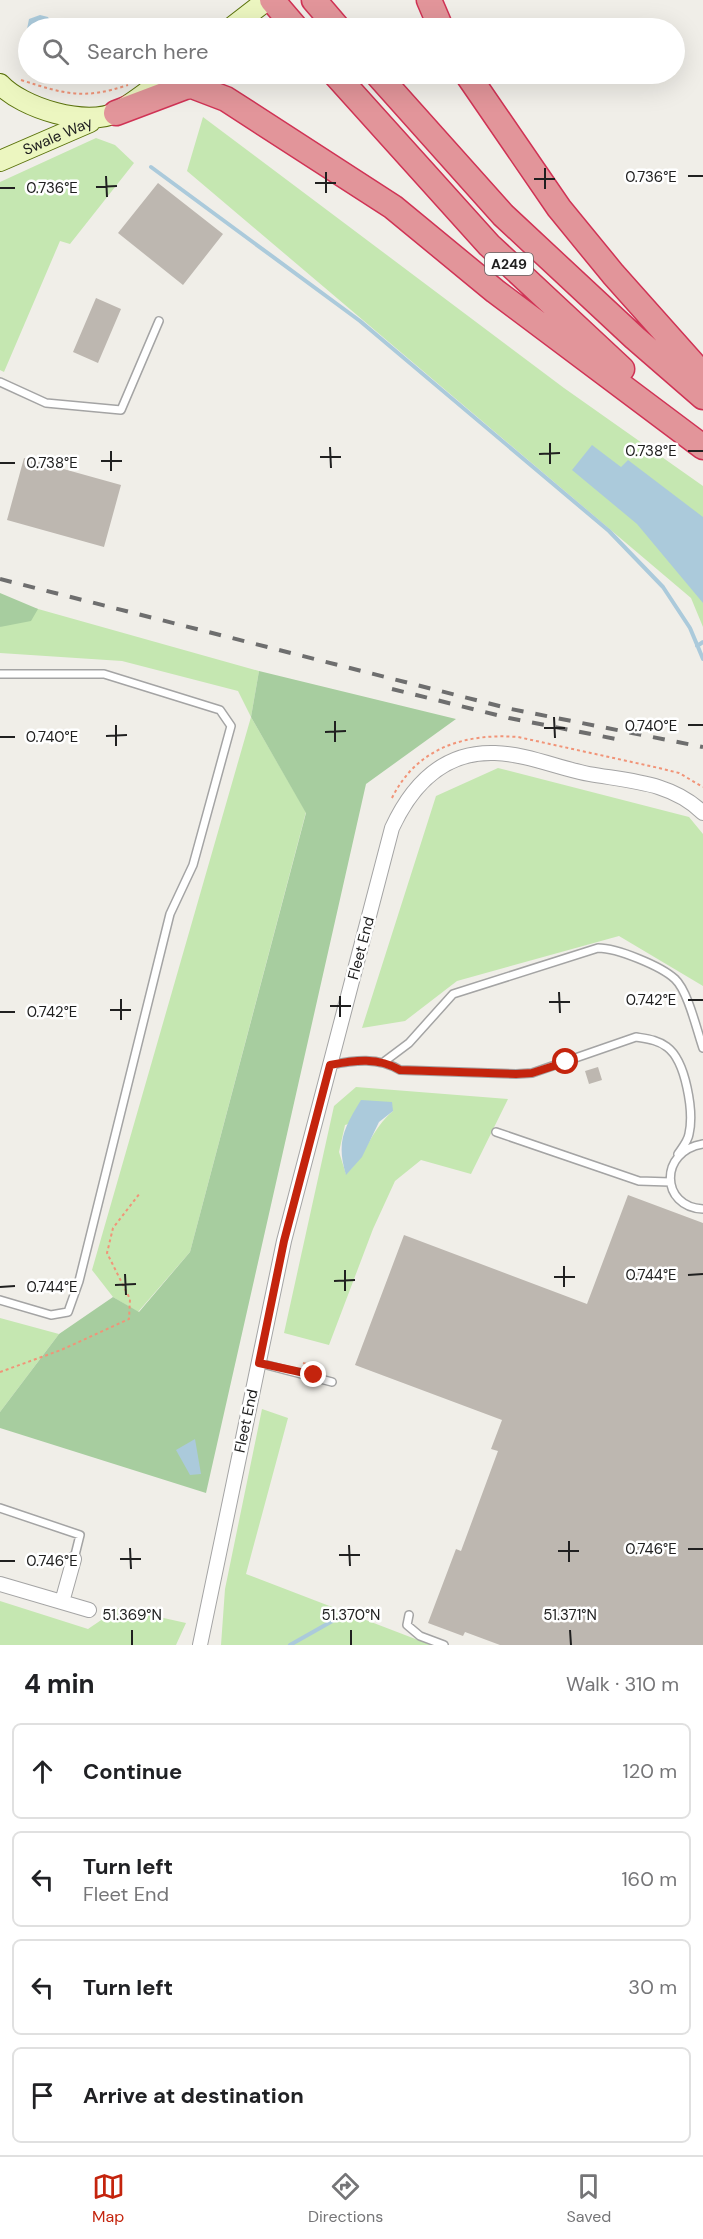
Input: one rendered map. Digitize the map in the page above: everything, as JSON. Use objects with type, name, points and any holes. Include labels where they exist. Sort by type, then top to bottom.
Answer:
[{"type":"highway","points":[[314,0],[329,18]]},
{"type":"highway","points":[[429,0],[437,18]]},
{"type":"highway","points":[[266,2],[284,18]]},
{"type":"highway","name":"A249","points":[[344,84],[489,245],[620,368],[703,435]]},
{"type":"highway","name":"A249","points":[[386,84],[503,215],[703,397]]},
{"type":"highway","points":[[474,84],[559,208],[613,274],[703,375]]},
{"type":"highway","name":"A249","points":[[116,113],[184,87],[192,87],[226,99],[393,207],[495,291],[703,447]]},
{"type":"main road","points":[[244,18],[266,2]]},
{"type":"main road","points":[[0,84],[21,101],[73,119],[116,113],[157,84]]},
{"type":"main road","name":"Swale Way","points":[[0,161],[74,127],[116,113]]},
{"type":"street","name":"Fleet End","points":[[198,1645],[214,1588],[227,1508],[284,1241],[392,828],[415,788],[434,771],[475,755],[495,753],[585,773],[660,786],[686,799],[703,813]]},
{"type":"street","points":[[62,1602],[74,1559]]},
{"type":"street","points":[[0,1584],[89,1610]]},
{"type":"lane","points":[[0,382],[46,403],[121,410],[159,321]]},
{"type":"lane","points":[[0,674],[104,674],[220,710],[231,726],[193,865],[170,915],[79,1281],[68,1312],[51,1314],[0,1300]]},
{"type":"lane","points":[[385,1061],[409,1043],[453,994],[598,948],[610,948],[628,954],[676,980],[688,1005],[703,1048]]},
{"type":"lane","points":[[330,1065],[351,1061],[385,1061],[400,1070],[464,1074],[532,1073],[636,1037],[653,1039],[668,1047],[677,1059],[685,1080],[691,1117],[689,1136],[671,1167],[670,1182],[675,1195],[686,1205],[703,1209]]},
{"type":"lane","points":[[496,1132],[639,1181],[670,1182]]},
{"type":"lane","points":[[678,1154],[690,1146],[703,1144]]},
{"type":"lane","points":[[259,1363],[314,1375],[332,1382]]},
{"type":"lane","points":[[0,1508],[80,1535],[74,1559]]},
{"type":"lane","points":[[409,1615],[407,1624],[420,1636],[444,1645]]},
{"type":"path","points":[[33,84],[45,89],[72,94],[100,94],[129,84]]},
{"type":"path","points":[[391,800],[409,772],[435,753],[451,743],[472,737],[495,735],[518,737],[659,768],[679,773],[703,787]]},
{"type":"path","points":[[0,1372],[61,1350],[129,1319],[130,1299],[107,1253],[113,1228],[140,1193]]},
{"type":"path","points":[[298,1362],[327,1369]]},
{"type":"green space","points":[[203,117],[564,388],[703,486],[703,627],[691,598],[187,171]]},
{"type":"green space","points":[[96,138],[115,145],[134,163],[70,244],[60,241],[4,372],[0,370],[0,182]]},
{"type":"green space","points":[[0,593],[38,609],[31,621],[0,627]]},
{"type":"green space","points":[[31,607],[259,671],[251,717],[238,691],[122,661],[0,653],[0,627]]},
{"type":"green space","points":[[259,671],[456,719],[366,784],[206,1493],[0,1428],[0,1412],[59,1334],[113,1297],[139,1312],[190,1252],[306,813],[251,717]]},
{"type":"green space","points":[[251,717],[306,812],[190,1252],[138,1312],[113,1297],[92,1270]]},
{"type":"green space","points":[[498,768],[689,817],[703,834],[703,986],[619,936],[457,981],[405,1021],[362,1028],[436,796]]},
{"type":"green space","points":[[356,1087],[508,1099],[471,1174],[421,1160],[395,1181],[373,1229],[329,1345],[284,1333],[334,1106]],"holes":[[[393,1111],[385,1118],[359,1159],[346,1174],[339,1152],[345,1125]]]},
{"type":"green space","points":[[0,1318],[59,1334],[0,1412]]},
{"type":"green space","points":[[262,1409],[288,1418],[246,1574],[431,1645],[221,1645],[225,1589]]},
{"type":"green space","points":[[0,1601],[88,1629],[119,1608],[186,1623],[176,1645],[0,1645]]},
{"type":"water","points":[[40,15],[49,18],[32,18]]},
{"type":"water","points":[[592,445],[621,467],[628,460],[703,517],[703,603],[637,524],[572,470]]},
{"type":"water","points":[[361,1100],[392,1102],[393,1111],[379,1122],[362,1157],[346,1175],[342,1153],[343,1136]]},
{"type":"water","points":[[195,1439],[201,1474],[190,1475],[176,1450]]},
{"type":"building","points":[[158,183],[223,234],[183,285],[118,233]]},
{"type":"building","points":[[96,298],[121,309],[98,363],[73,352]]},
{"type":"building","points":[[24,458],[121,485],[104,547],[7,520]]},
{"type":"building","points":[[598,1067],[602,1080],[589,1084],[585,1071]]},
{"type":"building","points":[[628,1195],[703,1223],[703,1645],[500,1645],[465,1632],[463,1636],[428,1623],[456,1549],[461,1551],[498,1451],[491,1449],[502,1420],[355,1365],[404,1235],[587,1304]]},
{"type":"waterway","points":[[151,167],[360,321],[609,531],[663,587],[690,628],[703,659]]},
{"type":"waterway","points":[[697,646],[703,642]]},
{"type":"waterway","points":[[290,1645],[343,1615]]},
{"type":"railway","points":[[0,579],[511,709],[703,747]]},
{"type":"railway","points":[[392,689],[509,718],[621,740]]},
{"type":"route","points":[[314,1375],[259,1363],[284,1241],[330,1065],[351,1061],[385,1061],[400,1070],[516,1074],[532,1073],[566,1062]]}]
